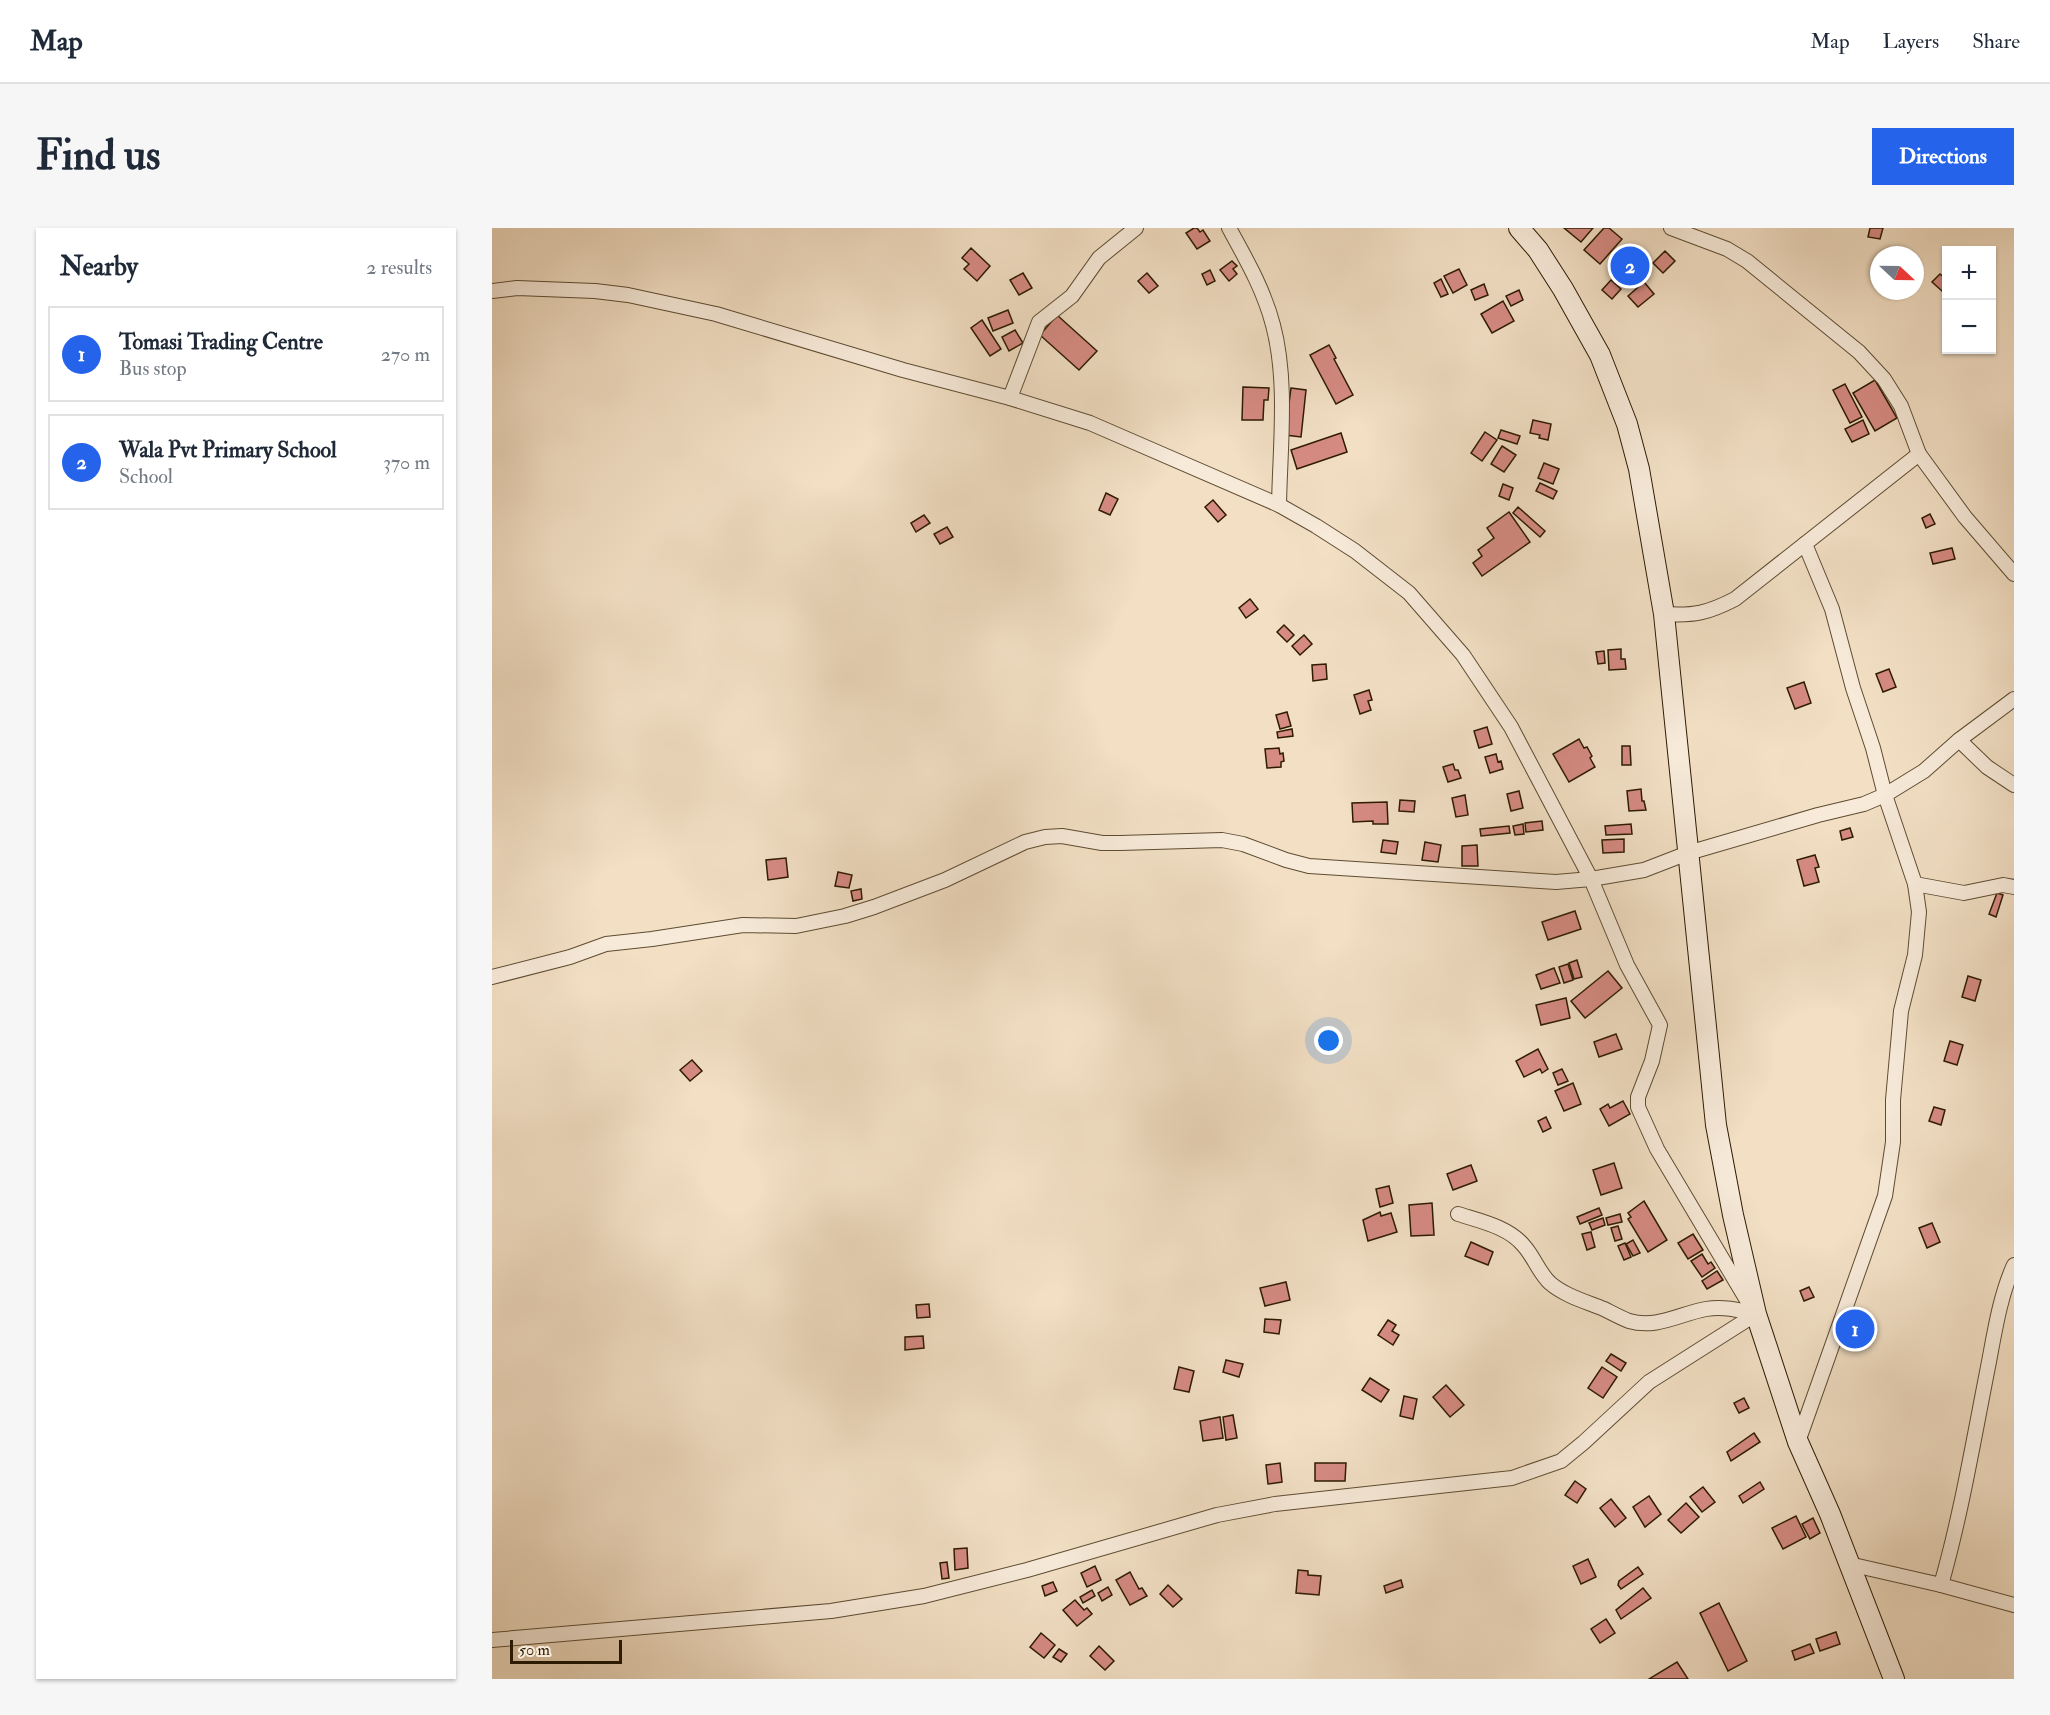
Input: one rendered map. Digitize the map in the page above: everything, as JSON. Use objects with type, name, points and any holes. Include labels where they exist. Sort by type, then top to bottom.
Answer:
[{"type":"main road","points":[[1519,228],[1538,250],[1569,298],[1600,356],[1627,424],[1640,469],[1664,614],[1716,1125],[1756,1314],[1798,1442],[1830,1514],[1894,1679]]},
{"type":"street","points":[[1010,398],[1039,322],[1072,296],[1099,258],[1136,228]]},
{"type":"street","points":[[1229,228],[1256,279],[1273,323],[1280,354],[1279,505]]},
{"type":"street","points":[[1671,228],[1727,249],[1747,261],[1859,352],[1884,380],[1901,406],[1919,454],[1965,517],[2014,574]]},
{"type":"street","points":[[492,291],[517,288],[595,291],[628,295],[716,314],[1090,423],[1279,505],[1355,550],[1409,593],[1464,655],[1511,727],[1591,879],[1627,965],[1660,1025],[1652,1061],[1638,1097],[1638,1107],[1657,1149],[1756,1314]]},
{"type":"street","points":[[1664,614],[1690,616],[1716,609],[1735,599],[1919,454]]},
{"type":"street","points":[[1798,1442],[1885,1196],[1893,1142],[1893,1100],[1901,1011],[1914,955],[1918,912],[1915,884],[1885,795],[1832,609],[1805,544]]},
{"type":"street","points":[[492,977],[570,957],[606,944],[743,925],[796,926],[845,916],[945,880],[1025,842],[1045,837],[1062,836],[1102,843],[1222,840],[1243,844],[1309,866],[1556,882],[1644,870],[1688,853],[1864,804],[1885,795],[1924,771],[1959,740],[2014,699]]},
{"type":"street","points":[[1959,740],[1987,767],[2014,785]]},
{"type":"street","points":[[1915,884],[1964,893],[2003,885],[2014,887]]},
{"type":"street","points":[[1458,1214],[1504,1230],[1525,1246],[1542,1275],[1551,1284],[1565,1293],[1629,1321],[1662,1323],[1687,1314],[1723,1307],[1756,1314]]},
{"type":"street","points":[[1941,1585],[1952,1549],[1998,1319],[2008,1277],[2014,1265]]},
{"type":"street","points":[[492,1640],[810,1613],[855,1607],[924,1596],[1027,1570],[1217,1515],[1275,1504],[1512,1478],[1561,1461],[1649,1382],[1756,1314]]},
{"type":"street","points":[[1849,1564],[1941,1585],[2014,1605]]},
{"type":"building","points":[[1194,228],[1200,232],[1203,230],[1210,241],[1197,249],[1186,233]]},
{"type":"building","points":[[1564,228],[1593,228],[1581,242]]},
{"type":"building","points":[[1604,228],[1609,228],[1622,239],[1600,264],[1584,250]]},
{"type":"building","points":[[1870,228],[1883,228],[1880,239],[1868,237]]},
{"type":"building","points":[[971,248],[990,266],[977,281],[964,269],[969,264],[962,258]]},
{"type":"building","points":[[1665,251],[1675,261],[1663,273],[1653,263]]},
{"type":"building","points":[[1232,261],[1237,266],[1233,269],[1237,274],[1229,281],[1220,270]]},
{"type":"building","points":[[1459,269],[1467,285],[1453,293],[1444,276]]},
{"type":"building","points":[[1210,270],[1215,281],[1207,285],[1202,274]]},
{"type":"building","points":[[1023,273],[1032,288],[1019,295],[1010,280]]},
{"type":"building","points":[[1147,273],[1158,286],[1149,293],[1138,281]]},
{"type":"building","points":[[1940,274],[1942,276],[1942,291],[1932,282]]},
{"type":"building","points":[[1441,279],[1448,294],[1441,297],[1434,283]]},
{"type":"building","points":[[1611,280],[1621,289],[1612,299],[1602,290]]},
{"type":"building","points":[[1644,282],[1654,294],[1638,307],[1628,296]]},
{"type":"building","points":[[1484,284],[1488,295],[1475,300],[1471,290]]},
{"type":"building","points":[[1519,290],[1523,300],[1511,306],[1506,296]]},
{"type":"building","points":[[1503,301],[1514,321],[1492,333],[1481,314]]},
{"type":"building","points":[[1008,310],[1013,323],[993,331],[988,318]]},
{"type":"building","points":[[1057,315],[1097,351],[1079,370],[1040,335]]},
{"type":"building","points":[[982,320],[1001,349],[990,356],[971,328]]},
{"type":"building","points":[[1015,330],[1023,343],[1009,351],[1002,337]]},
{"type":"building","points":[[1329,345],[1353,395],[1336,404],[1310,355]]},
{"type":"building","points":[[1875,380],[1897,418],[1875,431],[1853,393]]},
{"type":"building","points":[[1845,384],[1862,417],[1850,423],[1833,390]]},
{"type":"building","points":[[1243,387],[1269,388],[1268,400],[1264,400],[1263,420],[1242,420]]},
{"type":"building","points":[[1291,388],[1306,390],[1301,437],[1285,435]]},
{"type":"building","points":[[1533,420],[1551,424],[1548,440],[1530,433]]},
{"type":"building","points":[[1863,420],[1869,434],[1852,442],[1845,429]]},
{"type":"building","points":[[1501,430],[1520,436],[1517,444],[1498,438]]},
{"type":"building","points":[[1485,432],[1497,440],[1482,461],[1471,453]]},
{"type":"building","points":[[1341,433],[1347,452],[1297,469],[1291,450]]},
{"type":"building","points":[[1502,446],[1516,455],[1504,472],[1491,464]]},
{"type":"building","points":[[1544,463],[1559,469],[1553,484],[1538,478]]},
{"type":"building","points":[[1540,483],[1557,491],[1553,499],[1536,491]]},
{"type":"building","points":[[1503,484],[1513,488],[1509,500],[1499,496]]},
{"type":"building","points":[[1106,493],[1118,499],[1110,515],[1099,510]]},
{"type":"building","points":[[1213,500],[1226,515],[1218,522],[1205,507]]},
{"type":"building","points":[[1518,507],[1545,531],[1540,537],[1513,513]]},
{"type":"building","points":[[1509,512],[1530,542],[1482,576],[1473,563],[1482,556],[1478,550],[1494,538],[1487,528]]},
{"type":"building","points":[[1930,514],[1935,524],[1926,528],[1922,518]]},
{"type":"building","points":[[924,515],[930,523],[916,532],[911,523]]},
{"type":"building","points":[[947,527],[953,537],[940,544],[934,534]]},
{"type":"building","points":[[1952,548],[1955,559],[1933,564],[1930,553]]},
{"type":"building","points":[[1250,599],[1258,609],[1246,618],[1239,608]]},
{"type":"building","points":[[1284,625],[1294,635],[1287,642],[1277,632]]},
{"type":"building","points":[[1304,635],[1312,644],[1300,655],[1292,646]]},
{"type":"building","points":[[1621,649],[1621,659],[1625,659],[1626,669],[1609,670],[1608,650]]},
{"type":"building","points":[[1604,651],[1605,663],[1598,664],[1596,652]]},
{"type":"building","points":[[1326,664],[1327,679],[1313,681],[1312,665]]},
{"type":"building","points":[[1889,669],[1896,687],[1883,692],[1876,674]]},
{"type":"building","points":[[1804,682],[1811,703],[1795,709],[1787,688]]},
{"type":"building","points":[[1369,690],[1372,700],[1368,701],[1371,710],[1360,714],[1354,695]]},
{"type":"building","points":[[1287,712],[1291,726],[1280,729],[1276,715]]},
{"type":"building","points":[[1487,727],[1492,744],[1479,748],[1474,731]]},
{"type":"building","points":[[1292,729],[1293,736],[1278,738],[1277,732]]},
{"type":"building","points":[[1579,739],[1584,748],[1587,747],[1595,767],[1569,782],[1553,754]]},
{"type":"building","points":[[1622,746],[1630,746],[1631,765],[1622,765]]},
{"type":"building","points":[[1279,748],[1280,754],[1283,753],[1284,761],[1281,762],[1281,767],[1267,768],[1265,749]]},
{"type":"building","points":[[1496,754],[1503,769],[1490,773],[1485,757]]},
{"type":"building","points":[[1453,764],[1461,778],[1448,782],[1443,767]]},
{"type":"building","points":[[1641,789],[1642,801],[1644,801],[1646,810],[1629,811],[1627,791]]},
{"type":"building","points":[[1519,791],[1523,808],[1511,811],[1507,794]]},
{"type":"building","points":[[1465,795],[1468,815],[1456,817],[1452,798]]},
{"type":"building","points":[[1400,800],[1415,801],[1414,812],[1399,811]]},
{"type":"building","points":[[1387,802],[1388,824],[1373,824],[1373,821],[1353,822],[1352,803]]},
{"type":"building","points":[[1542,821],[1543,830],[1526,832],[1525,823]]},
{"type":"building","points":[[1523,824],[1524,834],[1515,835],[1513,826]]},
{"type":"building","points":[[1631,824],[1632,834],[1606,835],[1605,826]]},
{"type":"building","points":[[1509,826],[1510,833],[1481,836],[1480,829]]},
{"type":"building","points":[[1850,828],[1853,837],[1842,840],[1840,831]]},
{"type":"building","points":[[1624,839],[1624,852],[1603,853],[1602,840]]},
{"type":"building","points":[[1383,840],[1398,842],[1396,854],[1381,852]]},
{"type":"building","points":[[1425,842],[1441,845],[1438,862],[1422,860]]},
{"type":"building","points":[[1477,845],[1478,866],[1462,866],[1462,846]]},
{"type":"building","points":[[1815,855],[1819,867],[1815,868],[1819,882],[1804,886],[1797,860]]},
{"type":"building","points":[[786,858],[788,877],[768,880],[766,860]]},
{"type":"building","points":[[838,872],[852,875],[849,888],[835,886]]},
{"type":"building","points":[[861,889],[862,899],[853,901],[851,891]]},
{"type":"building","points":[[1997,893],[2003,895],[1996,917],[1989,914]]},
{"type":"building","points":[[1575,911],[1581,929],[1548,940],[1542,922]]},
{"type":"building","points":[[1577,960],[1582,977],[1574,979],[1569,963]]},
{"type":"building","points":[[1568,964],[1573,980],[1564,983],[1559,967]]},
{"type":"building","points":[[1554,968],[1560,983],[1541,989],[1536,975]]},
{"type":"building","points":[[1608,971],[1622,988],[1585,1018],[1571,1001]]},
{"type":"building","points":[[1968,976],[1981,980],[1975,1001],[1962,997]]},
{"type":"building","points":[[1566,998],[1570,1018],[1541,1025],[1536,1005]]},
{"type":"building","points":[[1616,1034],[1622,1049],[1599,1057],[1594,1042]]},
{"type":"building","points":[[1950,1041],[1963,1045],[1957,1065],[1944,1061]]},
{"type":"building","points":[[1538,1049],[1548,1069],[1542,1073],[1540,1069],[1524,1077],[1516,1061]]},
{"type":"building","points":[[692,1060],[702,1071],[690,1081],[680,1070]]},
{"type":"building","points":[[1562,1069],[1568,1081],[1558,1085],[1553,1073]]},
{"type":"building","points":[[1573,1083],[1581,1104],[1564,1111],[1555,1091]]},
{"type":"building","points":[[1623,1101],[1630,1114],[1609,1126],[1600,1109],[1608,1104],[1610,1108]]},
{"type":"building","points":[[1934,1107],[1945,1110],[1941,1125],[1929,1121]]},
{"type":"building","points":[[1546,1117],[1551,1128],[1543,1132],[1538,1121]]},
{"type":"building","points":[[1614,1163],[1622,1188],[1601,1195],[1593,1170]]},
{"type":"building","points":[[1471,1165],[1477,1181],[1453,1190],[1447,1174]]},
{"type":"building","points":[[1389,1186],[1393,1203],[1380,1207],[1376,1189]]},
{"type":"building","points":[[1644,1201],[1667,1240],[1648,1252],[1628,1219],[1631,1217],[1628,1213]]},
{"type":"building","points":[[1432,1203],[1434,1235],[1411,1236],[1409,1205]]},
{"type":"building","points":[[1599,1208],[1602,1215],[1580,1224],[1577,1217]]},
{"type":"building","points":[[1380,1212],[1381,1216],[1391,1213],[1397,1232],[1368,1241],[1363,1220]]},
{"type":"building","points":[[1620,1214],[1622,1222],[1608,1225],[1606,1218]]},
{"type":"building","points":[[1603,1218],[1605,1225],[1592,1230],[1589,1223]]},
{"type":"building","points":[[1932,1223],[1940,1242],[1927,1248],[1919,1228]]},
{"type":"building","points":[[1618,1226],[1622,1239],[1615,1241],[1611,1228]]},
{"type":"building","points":[[1591,1232],[1595,1247],[1587,1250],[1582,1234]]},
{"type":"building","points":[[1693,1234],[1703,1250],[1688,1259],[1678,1243]]},
{"type":"building","points":[[1633,1240],[1640,1253],[1633,1256],[1626,1244]]},
{"type":"building","points":[[1471,1242],[1493,1252],[1488,1265],[1465,1256]]},
{"type":"building","points":[[1625,1243],[1631,1257],[1624,1260],[1618,1246]]},
{"type":"building","points":[[1702,1254],[1708,1264],[1711,1262],[1715,1268],[1702,1277],[1691,1261]]},
{"type":"building","points":[[1717,1271],[1723,1280],[1707,1289],[1702,1281]]},
{"type":"building","points":[[1286,1282],[1290,1300],[1265,1306],[1260,1288]]},
{"type":"building","points":[[1809,1287],[1814,1297],[1804,1301],[1800,1291]]},
{"type":"building","points":[[929,1304],[930,1317],[917,1318],[916,1305]]},
{"type":"building","points":[[1265,1319],[1281,1320],[1279,1334],[1264,1332]]},
{"type":"building","points":[[1388,1320],[1396,1325],[1392,1331],[1399,1335],[1393,1345],[1378,1335]]},
{"type":"building","points":[[923,1336],[924,1348],[905,1350],[905,1337]]},
{"type":"building","points":[[1611,1354],[1626,1363],[1621,1371],[1606,1361]]},
{"type":"building","points":[[1226,1360],[1243,1364],[1239,1377],[1223,1372]]},
{"type":"building","points":[[1179,1367],[1194,1371],[1189,1392],[1174,1389]]},
{"type":"building","points":[[1602,1367],[1617,1377],[1603,1398],[1588,1388]]},
{"type":"building","points":[[1370,1378],[1389,1390],[1381,1402],[1362,1390]]},
{"type":"building","points":[[1446,1385],[1464,1405],[1450,1417],[1433,1397]]},
{"type":"building","points":[[1404,1396],[1417,1399],[1413,1419],[1400,1416]]},
{"type":"building","points":[[1744,1398],[1749,1408],[1739,1413],[1734,1403]]},
{"type":"building","points":[[1233,1415],[1237,1438],[1226,1440],[1223,1417]]},
{"type":"building","points":[[1220,1417],[1223,1438],[1203,1441],[1200,1421]]},
{"type":"building","points":[[1754,1433],[1760,1442],[1731,1461],[1727,1452]]},
{"type":"building","points":[[1280,1463],[1282,1482],[1268,1484],[1266,1465]]},
{"type":"building","points":[[1315,1463],[1346,1463],[1345,1481],[1315,1481]]},
{"type":"building","points":[[1575,1481],[1586,1489],[1577,1503],[1565,1495]]},
{"type":"building","points":[[1760,1482],[1764,1489],[1743,1503],[1739,1496]]},
{"type":"building","points":[[1703,1487],[1715,1502],[1702,1512],[1690,1497]]},
{"type":"building","points":[[1649,1496],[1661,1514],[1645,1527],[1633,1507]]},
{"type":"building","points":[[1611,1499],[1626,1518],[1615,1527],[1600,1508]]},
{"type":"building","points":[[1686,1503],[1699,1517],[1681,1533],[1668,1520]]},
{"type":"building","points":[[1796,1516],[1806,1537],[1783,1549],[1772,1528]]},
{"type":"building","points":[[1813,1518],[1820,1533],[1810,1539],[1802,1524]]},
{"type":"building","points":[[967,1548],[968,1568],[955,1570],[954,1549]]},
{"type":"building","points":[[1588,1559],[1596,1577],[1581,1584],[1573,1566]]},
{"type":"building","points":[[947,1562],[949,1578],[942,1579],[940,1563]]},
{"type":"building","points":[[1095,1566],[1101,1580],[1087,1587],[1081,1573]]},
{"type":"building","points":[[1638,1567],[1643,1574],[1621,1589],[1618,1585],[1619,1581]]},
{"type":"building","points":[[1298,1570],[1308,1571],[1308,1575],[1321,1576],[1319,1595],[1296,1593]]},
{"type":"building","points":[[1130,1572],[1139,1589],[1142,1588],[1147,1596],[1130,1605],[1116,1580]]},
{"type":"building","points":[[1401,1580],[1403,1587],[1386,1593],[1384,1586]]},
{"type":"building","points":[[1053,1582],[1057,1591],[1045,1596],[1042,1586]]},
{"type":"building","points":[[1168,1585],[1182,1599],[1173,1607],[1160,1594]]},
{"type":"building","points":[[1108,1587],[1112,1595],[1102,1601],[1098,1593]]},
{"type":"building","points":[[1643,1588],[1651,1598],[1621,1619],[1616,1610]]},
{"type":"building","points":[[1092,1590],[1095,1596],[1083,1603],[1080,1597]]},
{"type":"building","points":[[1075,1600],[1084,1610],[1087,1608],[1092,1614],[1077,1626],[1063,1610]]},
{"type":"building","points":[[1719,1603],[1747,1661],[1728,1671],[1700,1613]]},
{"type":"building","points":[[1606,1619],[1615,1633],[1600,1643],[1591,1629]]},
{"type":"building","points":[[1836,1632],[1840,1644],[1820,1651],[1816,1639]]},
{"type":"building","points":[[1041,1633],[1055,1645],[1044,1658],[1030,1647]]},
{"type":"building","points":[[1810,1644],[1814,1653],[1795,1660],[1792,1651]]},
{"type":"building","points":[[1099,1646],[1114,1661],[1105,1670],[1090,1656]]},
{"type":"building","points":[[1059,1649],[1067,1654],[1061,1662],[1053,1657]]},
{"type":"building","points":[[1677,1662],[1688,1679],[1649,1679]]},
{"type":"place","name":"Wala Pvt Primary School","points":[[1630,266]]},
{"type":"place","name":"Tomasi Trading Centre","points":[[1855,1329]]}]
